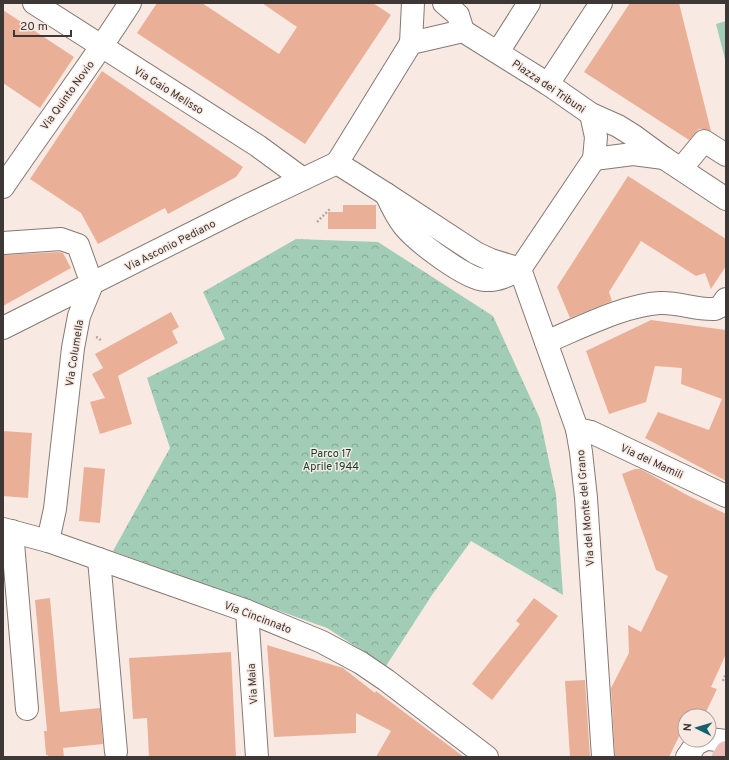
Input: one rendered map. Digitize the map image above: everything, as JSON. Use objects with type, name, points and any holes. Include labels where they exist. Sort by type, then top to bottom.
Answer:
[{"type":"main road","points":[[724,757],[726,752]]},
{"type":"street","name":"Via Gaio Melisso","points":[[34,3],[258,146],[303,179]]},
{"type":"street","name":"Via Quinto Novio","points":[[3,187],[40,132],[102,47],[130,3]]},
{"type":"street","points":[[413,3],[411,43],[337,163],[476,253],[491,260],[520,269]]},
{"type":"street","points":[[411,43],[463,30],[458,15],[444,3]]},
{"type":"street","points":[[498,52],[529,3]]},
{"type":"street","points":[[548,84],[601,3]]},
{"type":"street","name":"Piazza dei Tribuni","points":[[463,30],[548,84],[591,114],[596,137],[594,159],[520,269]]},
{"type":"street","points":[[591,114],[618,126],[634,136],[672,164],[726,199]]},
{"type":"street","points":[[672,164],[704,141],[726,155]]},
{"type":"street","points":[[594,159],[633,154],[672,164]]},
{"type":"street","name":"Via Asconio Pediano","points":[[3,328],[242,208],[337,163]]},
{"type":"street","points":[[3,243],[60,239],[78,245],[92,284]]},
{"type":"street","name":"Via del Monte del Grano","points":[[520,269],[577,429],[581,452],[586,498],[603,757]]},
{"type":"street","name":"Via Columella","points":[[48,541],[55,508],[72,348],[79,316],[92,284]]},
{"type":"street","points":[[546,342],[621,311],[635,307],[648,304],[666,303],[715,309],[721,306],[726,299]]},
{"type":"street","name":"Via dei Mamili","points":[[577,429],[596,434],[726,496]]},
{"type":"street","points":[[8,530],[27,709]]},
{"type":"street","name":"Via Cincinnato","points":[[8,530],[48,541],[246,611],[322,642],[361,663],[487,757]]},
{"type":"street","points":[[99,559],[116,752]]},
{"type":"street","name":"Via Maia","points":[[246,611],[257,757]]},
{"type":"street","points":[[687,757],[693,748]]},
{"type":"path","points":[[317,222],[330,209]]},
{"type":"path","points":[[723,680],[726,673]]},
{"type":"green space","points":[[726,21],[726,63],[716,24]]},
{"type":"green space","name":"Parco 17 Aprile 1944","points":[[296,239],[378,242],[493,316],[540,419],[556,494],[563,595],[471,541],[432,595],[386,666],[327,628],[113,551],[170,448],[147,378],[225,339],[203,292]]},
{"type":"building","points":[[157,3],[202,3],[279,54],[297,27],[262,3],[373,3],[391,15],[305,144],[137,33]]},
{"type":"building","points":[[630,3],[679,3],[711,131],[699,129],[689,140],[584,72]]},
{"type":"building","points":[[3,10],[74,57],[40,108],[3,83]]},
{"type":"building","points":[[102,71],[243,167],[236,177],[168,214],[165,208],[98,244],[81,213],[30,179]]},
{"type":"building","points":[[628,176],[726,239],[726,266],[711,289],[705,273],[696,276],[641,241],[609,292],[612,301],[570,318],[557,287]]},
{"type":"building","points":[[343,205],[376,205],[376,229],[328,229],[328,212],[343,212]]},
{"type":"building","points":[[63,253],[71,268],[3,306],[3,255]]},
{"type":"building","points":[[171,312],[179,327],[172,331],[178,343],[118,376],[132,424],[100,434],[90,402],[105,398],[92,374],[103,368],[95,354]]},
{"type":"building","points":[[651,320],[726,330],[726,481],[645,438],[658,412],[709,430],[722,399],[681,384],[682,368],[655,366],[646,402],[609,414],[586,351]]},
{"type":"building","points":[[3,431],[32,433],[28,498],[3,496]]},
{"type":"building","points":[[84,467],[105,469],[100,523],[79,521]]},
{"type":"building","points":[[635,469],[640,469],[685,494],[726,514],[726,654],[711,687],[717,689],[708,708],[677,708],[677,740],[669,757],[615,757],[611,688],[629,653],[628,625],[641,632],[668,576],[656,570],[622,474]]},
{"type":"building","points":[[50,598],[60,712],[100,708],[103,744],[63,748],[64,757],[48,757],[48,755],[46,755],[44,731],[47,731],[35,600]]},
{"type":"building","points":[[534,598],[558,616],[492,700],[472,684],[520,624],[516,621]]},
{"type":"building","points":[[267,645],[343,668],[464,757],[376,757],[391,731],[356,713],[356,733],[274,737]]},
{"type":"building","points":[[231,652],[236,757],[149,757],[147,718],[133,719],[129,658]]},
{"type":"building","points":[[585,680],[590,757],[570,757],[565,681]]}]
